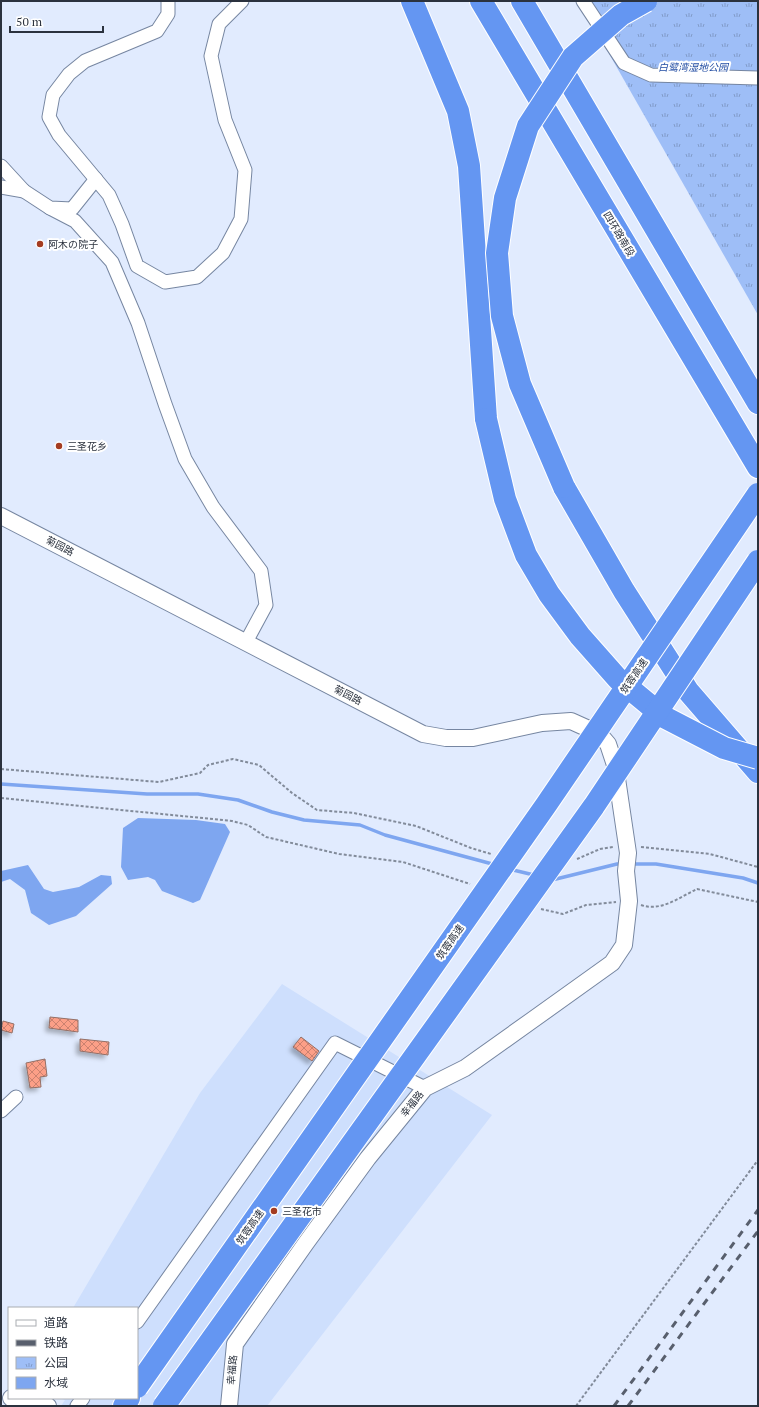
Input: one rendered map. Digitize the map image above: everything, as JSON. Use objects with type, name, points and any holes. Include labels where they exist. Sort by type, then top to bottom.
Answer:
[{"type":"highway","points":[[412,1],[458,111],[469,166],[486,419],[505,499],[526,555],[549,594],[580,636],[618,679],[664,717],[758,767]]},
{"type":"highway","name":"四环路南段","points":[[481,1],[758,467]]},
{"type":"highway","points":[[522,1],[758,403]]},
{"type":"highway","points":[[646,1],[621,15],[573,57],[528,126],[505,198],[497,253],[502,316],[520,384],[564,486],[624,591],[688,691],[758,767]]},
{"type":"highway","name":"筑蓉高速","points":[[138,1386],[546,805],[758,494]]},
{"type":"highway","points":[[164,1406],[594,806],[758,561]]},
{"type":"street","points":[[168,1],[168,14],[157,31],[85,61],[69,74],[53,95],[49,117],[59,135],[109,195],[122,224],[137,266],[165,282],[197,277],[223,253],[241,219],[245,170],[225,120],[211,56],[219,24],[242,1]]},
{"type":"street","points":[[583,1],[624,64],[651,75],[758,78]]},
{"type":"street","points":[[1,166],[24,191],[50,208],[75,221],[112,262],[138,323],[185,459],[213,507],[261,571],[266,604],[246,642]]},
{"type":"street","points":[[50,208],[72,209],[96,179]]},
{"type":"street","points":[[1,187],[24,191]]},
{"type":"street","name":"菊园路","points":[[1,516],[423,734],[446,738],[473,738],[542,723],[571,721],[591,730],[602,737],[608,744],[616,765],[627,849]]},
{"type":"street","name":"幸福路","points":[[229,1406],[235,1344],[368,1158],[425,1088],[465,1068],[612,963],[624,945],[629,901],[626,870],[627,849]]},
{"type":"street","points":[[138,1321],[335,1043],[425,1088]]},
{"type":"street","points":[[1,1112],[16,1097]]},
{"type":"street","points":[[15,1399],[48,1406]]},
{"type":"path","points":[[1,769],[159,782],[200,773],[208,765],[233,759],[259,765],[292,793],[317,810],[354,813],[416,826],[471,848],[492,854]]},
{"type":"path","points":[[1,798],[232,821],[248,825],[266,837],[339,854],[403,862],[476,886]]},
{"type":"path","points":[[574,860],[600,849],[627,849],[710,854],[758,867]]},
{"type":"path","points":[[535,907],[563,914],[586,905],[629,901],[648,908],[666,905],[697,889],[758,902]]},
{"type":"path","points":[[576,1406],[758,1160]]},
{"type":"shaded area","name":"三圣花市","points":[[282,984],[492,1115],[267,1406],[61,1406],[65,1400],[62,1399],[138,1399],[138,1307],[74,1307],[200,1093]]},
{"type":"green space","name":"白鹭湾湿地公园","points":[[579,1],[758,1],[758,315]]},
{"type":"water","points":[[138,818],[196,820],[225,824],[230,832],[200,900],[193,903],[162,891],[155,880],[148,877],[128,880],[121,867],[123,828]]},
{"type":"water","points":[[28,865],[44,889],[53,892],[79,887],[101,875],[111,876],[112,884],[76,916],[49,925],[31,913],[25,890],[10,879],[1,882],[1,871]]},
{"type":"building","points":[[50,1017],[78,1020],[78,1032],[49,1028]]},
{"type":"building","points":[[3,1021],[14,1024],[12,1033],[1,1030]]},
{"type":"building","points":[[301,1037],[319,1051],[312,1061],[293,1047]]},
{"type":"building","points":[[80,1039],[109,1042],[108,1055],[80,1051]]},
{"type":"building","points":[[45,1059],[47,1076],[40,1077],[41,1087],[30,1088],[26,1063]]},
{"type":"waterway","points":[[1,784],[147,794],[198,794],[238,800],[272,812],[304,820],[360,825],[385,835],[496,865]]},
{"type":"waterway","points":[[552,880],[617,864],[624,864]]},
{"type":"waterway","points":[[632,864],[656,864],[743,878],[758,883]]},
{"type":"waterway","points":[[509,869],[534,875]]},
{"type":"railway","points":[[614,1406],[758,1210]]},
{"type":"railway","points":[[628,1406],[758,1231]]},
{"type":"place","name":"阿木の院子","points":[[40,244]]},
{"type":"place","name":"三圣花乡","points":[[59,446]]},
{"type":"place","name":"三圣花市","points":[[274,1211]]}]
